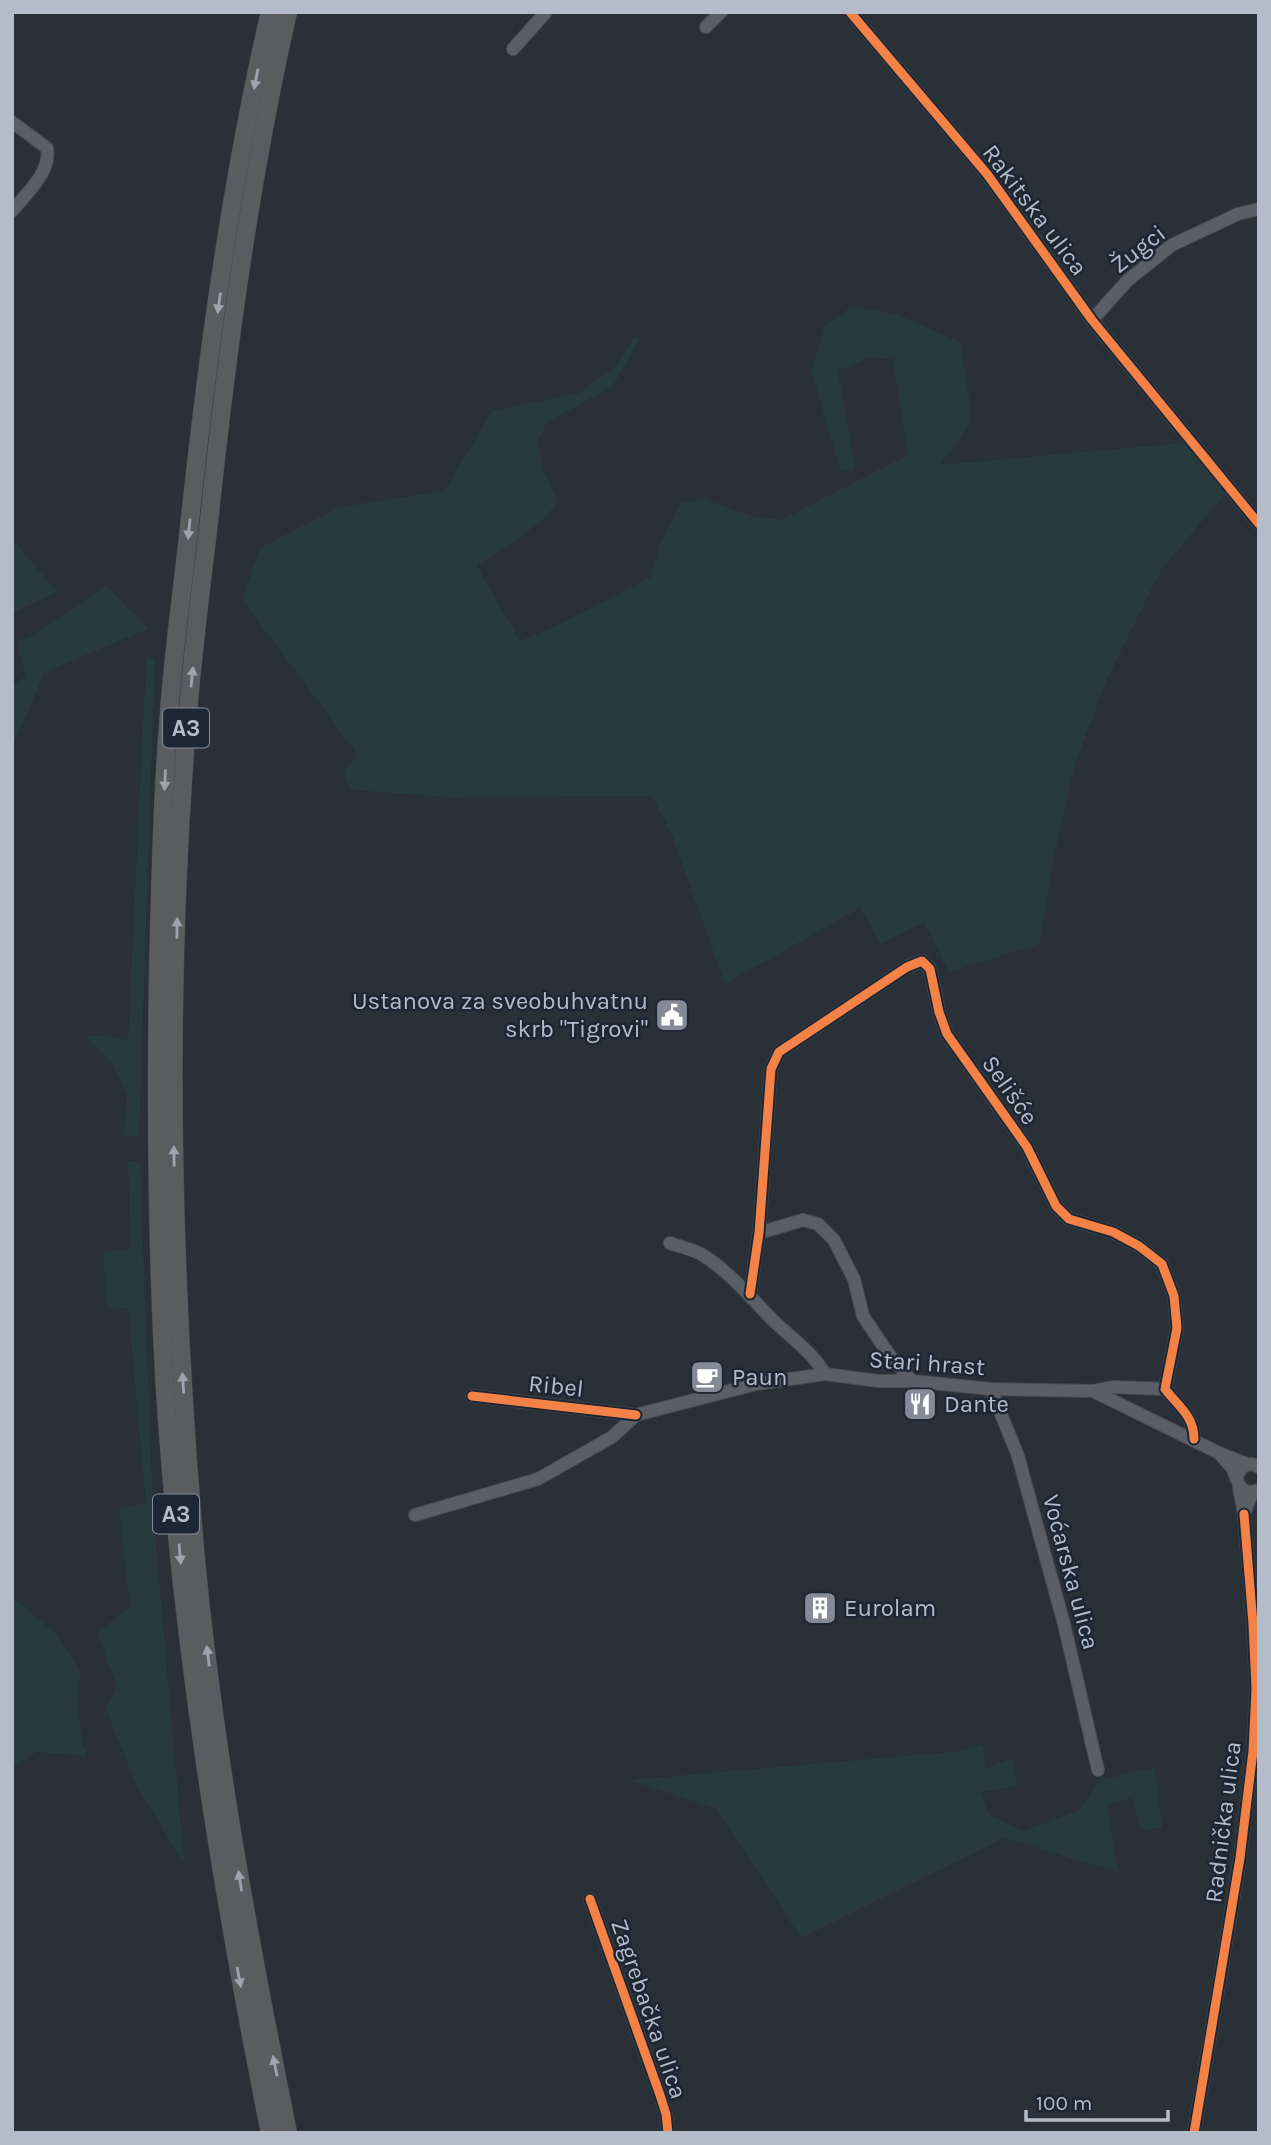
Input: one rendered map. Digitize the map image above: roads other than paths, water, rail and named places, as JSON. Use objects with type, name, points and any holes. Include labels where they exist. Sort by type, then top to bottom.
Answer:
[{"type":"highway","name":"A3","points":[[270,12],[239,165],[201,419],[169,711],[160,864],[156,1132],[165,1392],[191,1667],[221,1874],[270,2133]]},
{"type":"highway","name":"A3","points":[[288,12],[257,168],[218,435],[187,723],[178,873],[174,1064],[177,1274],[196,1555],[225,1783],[248,1935],[289,2133]]},
{"type":"street","points":[[513,49],[546,12]]},
{"type":"street","points":[[706,27],[721,12]]},
{"type":"street","name":"Rakitska ulica","points":[[850,12],[987,174],[1093,320],[1259,524]]},
{"type":"street","points":[[12,122],[39,140],[47,148],[49,158],[44,170],[12,211]]},
{"type":"street","name":"Žugci","points":[[1093,320],[1128,280],[1172,245],[1238,214],[1259,209]]},
{"type":"street","name":"Selišće","points":[[759,1233],[771,1069],[779,1052],[907,967],[922,961],[930,970],[947,1034],[1027,1147],[1056,1206],[1069,1219],[1113,1232],[1139,1246],[1162,1264],[1174,1296],[1177,1328],[1165,1389]]},
{"type":"street","points":[[750,1294],[759,1233],[803,1220],[818,1224],[834,1240],[854,1279],[863,1316],[890,1356],[912,1381]]},
{"type":"street","points":[[670,1243],[699,1253],[750,1294],[814,1357],[825,1374]]},
{"type":"street","name":"Stari hrast","points":[[825,1374],[878,1381],[912,1381],[991,1389],[1093,1391],[1219,1453],[1253,1465]]},
{"type":"street","name":"Ribel","points":[[472,1396],[636,1415],[756,1384],[825,1374]]},
{"type":"street","points":[[1093,1391],[1113,1387],[1165,1389],[1194,1426],[1194,1439]]},
{"type":"street","name":"Voćarska ulica","points":[[991,1389],[1018,1455],[1064,1624],[1098,1770]]},
{"type":"street","name":"Ribel","points":[[415,1515],[538,1479],[612,1437],[636,1415]]},
{"type":"street","name":"Stari hrast","points":[[1219,1453],[1233,1469],[1238,1482]]},
{"type":"street","points":[[1253,1465],[1239,1469],[1238,1482],[1247,1492],[1257,1491]]},
{"type":"street","name":"Radnička ulica","points":[[1194,2133],[1240,1858],[1253,1751],[1255,1662],[1244,1514],[1238,1482]]},
{"type":"street","points":[[1244,1514],[1257,1491]]},
{"type":"street","name":"Zagrebačka ulica","points":[[590,1899],[660,2095],[668,2133]]},
{"type":"place","name":"Ustanova za sveobuhvatnu skrb \"Tigrovi\"","points":[[672,1015]]},
{"type":"place","name":"Paun","points":[[707,1377]]},
{"type":"place","name":"Dante","points":[[920,1404]]},
{"type":"place","name":"Eurolam","points":[[820,1608]]}]
